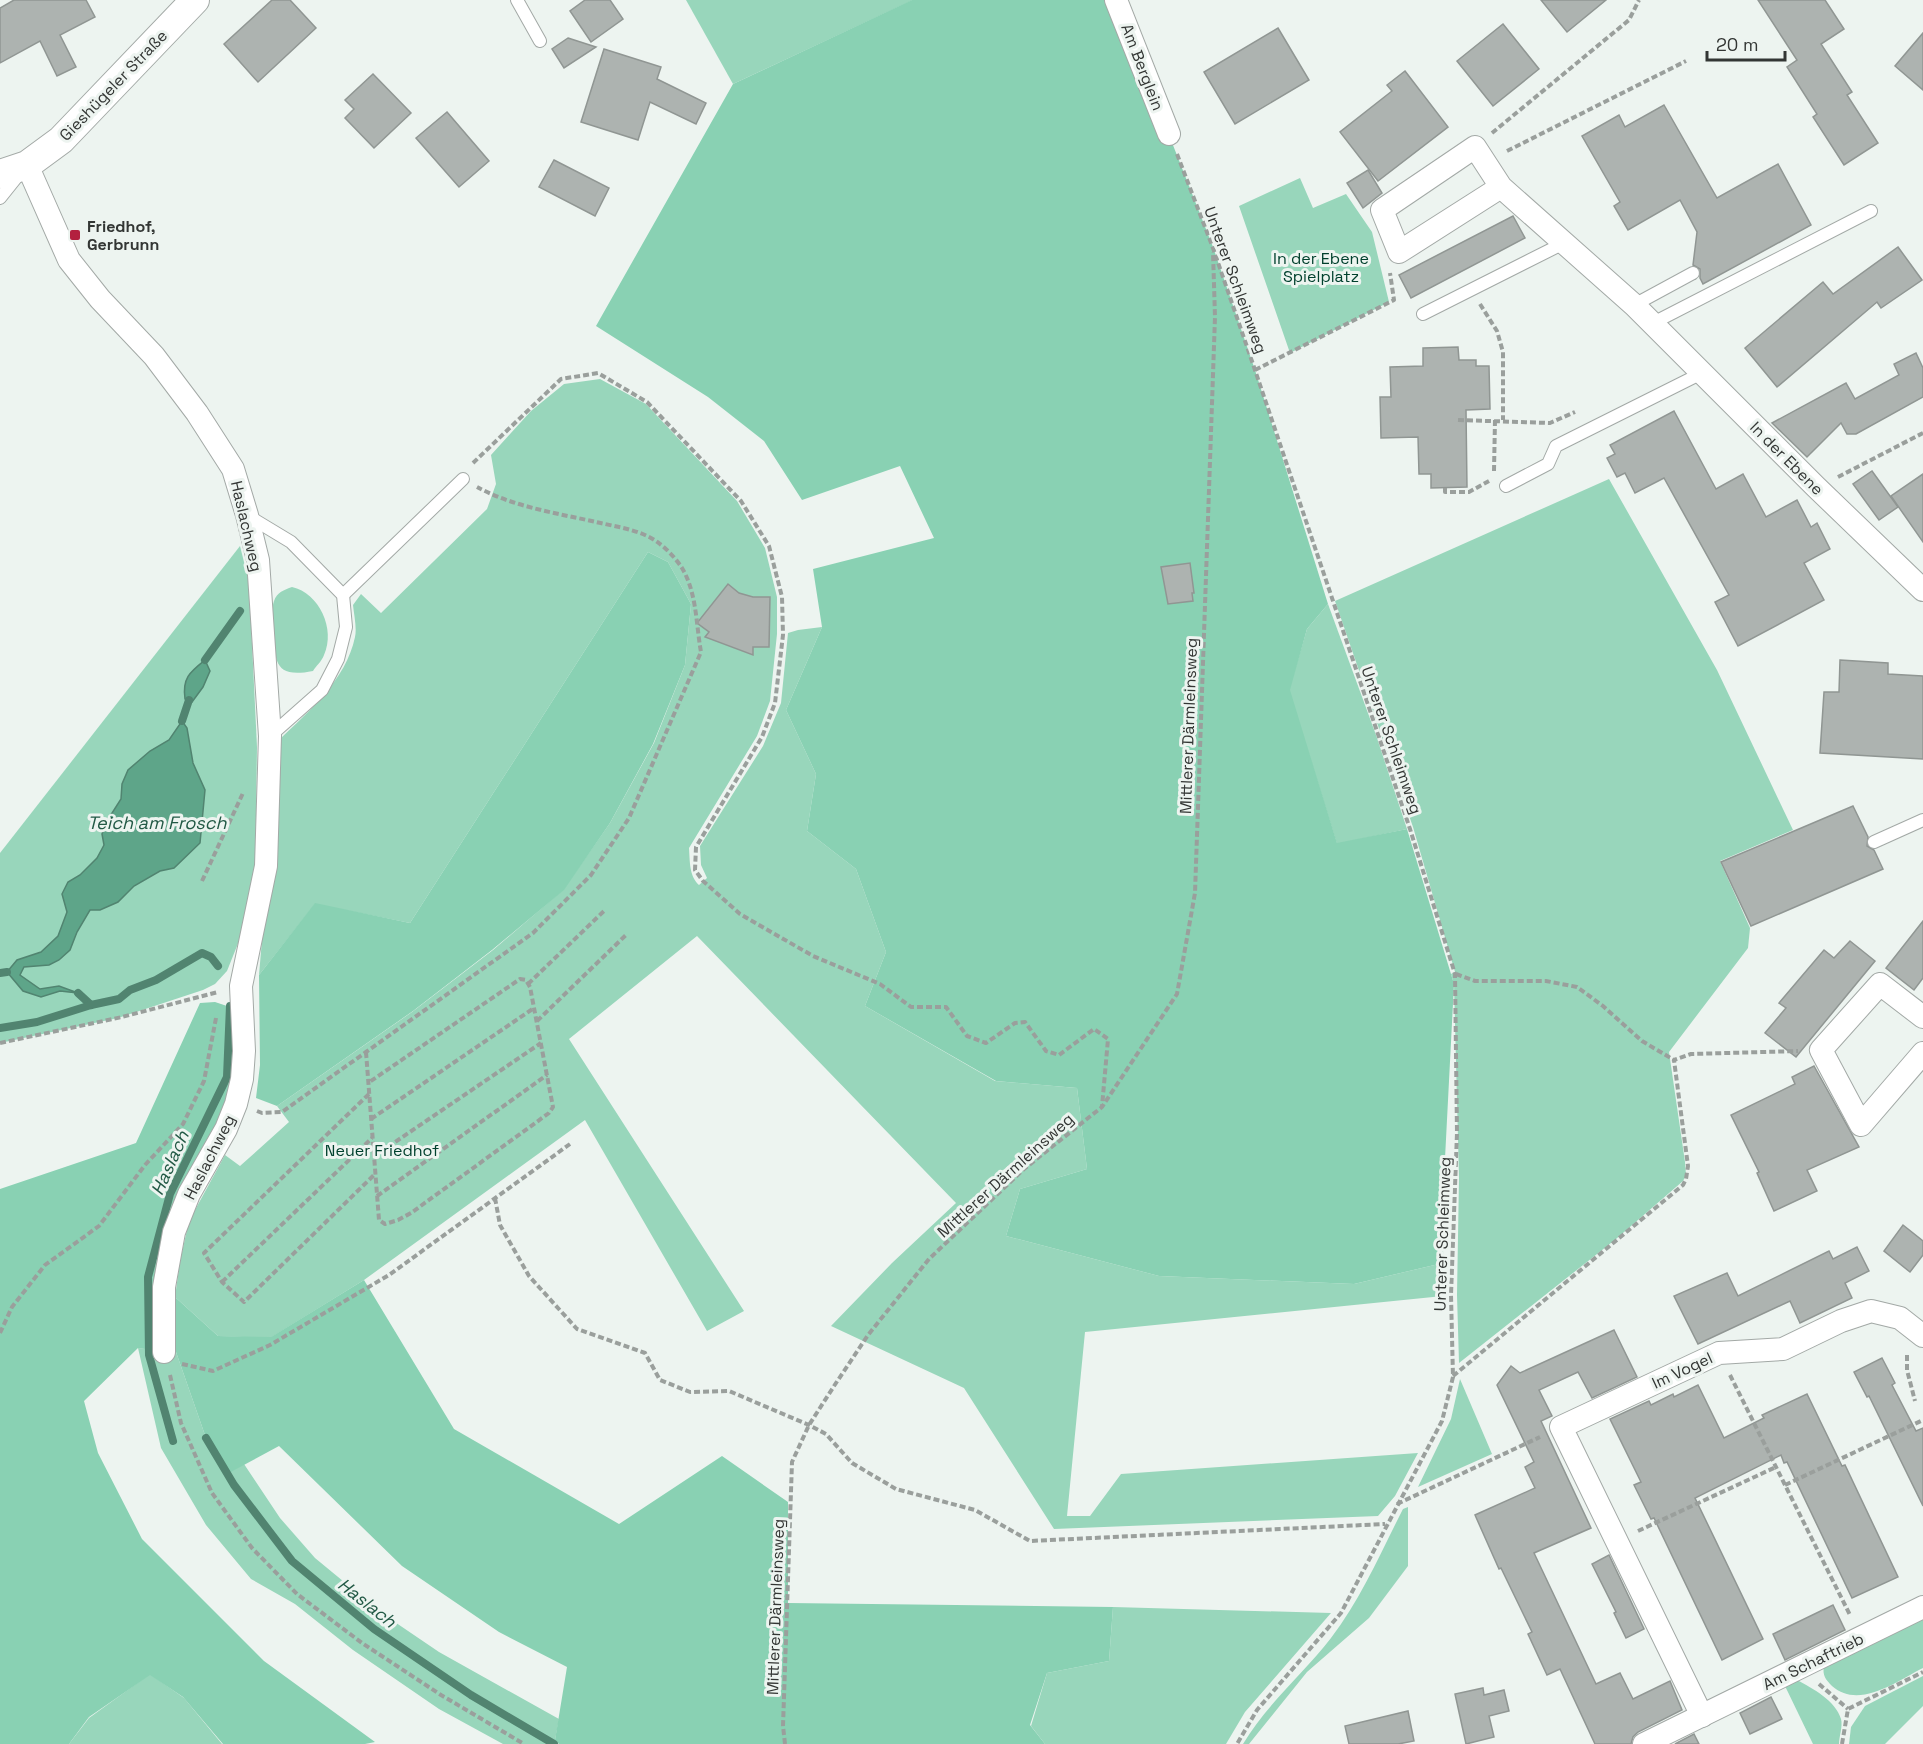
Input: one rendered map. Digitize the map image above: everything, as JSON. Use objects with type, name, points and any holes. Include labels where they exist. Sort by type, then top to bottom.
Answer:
[{"type":"street","name":"Gieshügeler Straße","points":[[0,174],[27,165],[61,140],[195,0]]},
{"type":"street","name":"Am Berglein","points":[[1116,0],[1169,134]]},
{"type":"street","name":"In der Ebene","points":[[1480,155],[1501,187],[1653,323],[1816,488],[1923,590]]},
{"type":"street","points":[[1480,155],[1382,210],[1399,252],[1501,187]]},
{"type":"street","name":"Haslachweg","points":[[27,165],[69,260],[100,299],[154,356],[197,413],[233,469],[258,560],[270,736],[266,866],[241,989],[244,1051],[242,1079],[236,1104],[226,1129],[189,1194],[174,1232],[164,1287],[165,1357]]},
{"type":"street","points":[[1923,1017],[1880,984],[1821,1050],[1861,1125],[1923,1053]]},
{"type":"street","name":"Im Vogel","points":[[1561,1427],[1719,1353],[1783,1349],[1841,1321],[1871,1311],[1900,1318],[1923,1336]]},
{"type":"street","points":[[1561,1427],[1702,1716]]},
{"type":"street","name":"Am Schaftrieb","points":[[1644,1744],[1923,1607]]},
{"type":"lane","points":[[517,0],[540,41]]},
{"type":"lane","name":"Gieshügeler Straße","points":[[0,198],[27,165]]},
{"type":"lane","points":[[1653,323],[1871,211]]},
{"type":"lane","points":[[1423,314],[1564,243]]},
{"type":"lane","points":[[1634,306],[1693,273]]},
{"type":"lane","points":[[1506,486],[1548,464],[1556,446],[1702,373]]},
{"type":"lane","points":[[343,596],[463,479]]},
{"type":"lane","points":[[247,515],[291,542],[343,596],[346,627],[338,659],[322,690],[270,736]]},
{"type":"lane","points":[[1874,842],[1923,820]]},
{"type":"path","points":[[1480,155],[1629,20],[1640,0]]},
{"type":"path","points":[[1480,155],[1686,61]]},
{"type":"path","name":"Unterer Schleimweg","points":[[1169,134],[1213,248],[1255,370],[1410,828],[1455,974],[1457,1133],[1451,1296],[1453,1377],[1442,1421],[1341,1613],[1257,1710],[1237,1744]]},
{"type":"path","name":"Mittlerer Därmleinsweg","points":[[785,1744],[783,1726],[792,1462],[809,1425],[868,1335],[929,1259],[1024,1169],[1102,1107],[1177,994],[1196,893],[1215,317],[1213,248]]},
{"type":"path","points":[[1255,370],[1394,300],[1388,263],[1391,257],[1399,252]]},
{"type":"path","points":[[1470,290],[1497,332],[1503,352],[1503,420]]},
{"type":"path","points":[[282,1112],[533,933],[591,875],[628,819],[701,652],[696,626],[696,606],[682,568],[660,544],[632,530],[529,507],[492,495],[463,479],[474,461],[561,379],[598,373],[647,402],[741,501],[769,546],[782,597],[783,635],[775,703],[762,737],[696,847],[695,870],[703,881],[740,914],[813,956],[880,984],[911,1006],[946,1007],[967,1036],[986,1043],[1015,1023],[1025,1022],[1046,1051],[1059,1055],[1094,1029],[1108,1039],[1102,1107]]},
{"type":"path","points":[[1458,420],[1550,423],[1582,410]]},
{"type":"path","points":[[1445,488],[1445,492],[1469,492],[1494,479],[1495,420]]},
{"type":"path","points":[[1816,488],[1923,433]]},
{"type":"path","points":[[202,881],[246,788]]},
{"type":"path","points":[[528,984],[604,911]]},
{"type":"path","points":[[537,1021],[627,934]]},
{"type":"path","points":[[1455,974],[1475,981],[1546,981],[1576,987],[1603,1006],[1642,1041],[1674,1060]]},
{"type":"path","points":[[366,1052],[368,1083],[371,1120],[373,1157],[375,1175],[376,1197],[379,1220],[385,1224],[411,1213],[549,1113],[553,1107],[528,984],[526,980],[520,979],[368,1083]]},
{"type":"path","points":[[0,1042],[241,989]]},
{"type":"path","points":[[0,1333],[12,1307],[45,1265],[99,1226],[146,1165],[183,1124],[204,1081],[218,1012],[241,989]]},
{"type":"path","points":[[371,1120],[534,1008]]},
{"type":"path","points":[[373,1157],[541,1043]]},
{"type":"path","points":[[1674,1060],[1691,1054],[1821,1050]]},
{"type":"path","points":[[1453,1377],[1683,1185],[1688,1166],[1674,1060]]},
{"type":"path","points":[[376,1197],[548,1075]]},
{"type":"path","points":[[369,1094],[204,1253],[222,1282],[244,1302],[375,1175]]},
{"type":"path","points":[[222,1282],[372,1137]]},
{"type":"path","points":[[524,1744],[441,1695],[362,1643],[297,1594],[252,1548],[212,1493],[181,1423],[165,1357],[213,1371],[270,1345],[389,1275],[570,1144]]},
{"type":"path","points":[[495,1198],[501,1225],[529,1276],[578,1329],[645,1353],[660,1380],[690,1392],[729,1391],[809,1425],[826,1434],[852,1463],[896,1489],[975,1510],[1030,1541],[1386,1524]]},
{"type":"path","points":[[1719,1353],[1861,1638]]},
{"type":"path","points":[[1785,1485],[1923,1420]]},
{"type":"path","points":[[1396,1505],[1561,1427]]},
{"type":"path","points":[[1618,1541],[1776,1467]]},
{"type":"path","points":[[1800,1668],[1848,1709]]},
{"type":"path","points":[[1848,1709],[1923,1672]]},
{"type":"path","points":[[1842,1744],[1848,1709]]},
{"type":"green space","points":[[686,0],[913,0],[733,84]]},
{"type":"green space","name":"In der Ebene Spielplatz","points":[[1300,178],[1313,208],[1346,194],[1372,232],[1389,302],[1290,353],[1239,206]]},
{"type":"green space","name":"Neuer Friedhof","points":[[600,379],[646,404],[737,501],[765,548],[777,597],[777,634],[770,701],[757,736],[689,848],[693,877],[699,885],[707,878],[701,865],[700,846],[763,746],[781,703],[788,633],[822,627],[786,710],[816,774],[807,831],[856,869],[886,952],[865,1006],[995,1081],[1077,1088],[1087,1169],[1020,1189],[1006,1236],[1159,1276],[1354,1284],[1443,1263],[1443,1296],[1085,1332],[1067,1516],[1090,1516],[1121,1474],[1418,1453],[1395,1496],[1378,1516],[1054,1529],[964,1388],[831,1326],[892,1263],[956,1203],[697,936],[569,1039],[744,1311],[707,1331],[585,1120],[364,1280],[270,1338],[218,1336],[175,1297],[189,1221],[225,1155],[240,1166],[289,1122],[277,1106],[412,1012],[493,950],[563,890],[610,823],[654,743],[685,665],[691,604],[668,562],[648,552],[410,923],[315,904],[259,975],[279,740],[325,694],[344,667],[355,637],[353,605],[361,594],[381,613],[487,509],[496,484],[491,455],[531,411],[564,384]]},
{"type":"green space","points":[[1609,479],[1717,670],[1793,830],[1720,861],[1750,928],[1748,948],[1669,1052],[1685,1162],[1686,1175],[1683,1181],[1616,1239],[1459,1363],[1457,1295],[1459,1178],[1454,984],[1451,974],[1455,972],[1413,827],[1335,601]]},
{"type":"green space","points":[[240,546],[249,582],[257,747],[255,883],[245,926],[227,971],[215,984],[203,990],[118,1018],[0,1043],[0,853]]},
{"type":"green space","points":[[292,587],[310,596],[323,613],[326,624],[327,645],[323,657],[313,671],[290,672],[279,665],[276,658],[273,604],[279,593]]},
{"type":"green space","points":[[1328,604],[1376,735],[1407,829],[1337,844],[1289,690],[1307,629]]},
{"type":"green space","points":[[138,1348],[176,1352],[206,1438],[227,1473],[244,1464],[280,1518],[315,1558],[383,1614],[439,1652],[559,1719],[555,1740],[558,1744],[503,1744],[439,1709],[353,1650],[295,1604],[251,1579],[206,1525],[161,1448]]},
{"type":"green space","points":[[1460,1379],[1492,1454],[1418,1487],[1451,1419]]},
{"type":"green space","points":[[1408,1507],[1408,1566],[1369,1618],[1307,1672],[1249,1744],[1243,1744],[1274,1702],[1342,1623],[1370,1575],[1403,1509]]},
{"type":"green space","points":[[1113,1607],[1331,1613],[1245,1712],[1226,1744],[1045,1744],[1031,1726],[1047,1673],[1109,1661]]},
{"type":"green space","points":[[1923,1619],[1923,1668],[1890,1686],[1866,1694],[1843,1693],[1826,1679],[1824,1666]]},
{"type":"green space","points":[[150,1674],[184,1698],[222,1744],[69,1744],[89,1718]]},
{"type":"green space","points":[[1923,1676],[1923,1706],[1885,1744],[1849,1744],[1851,1727],[1865,1706]]},
{"type":"green space","points":[[1797,1680],[1823,1696],[1838,1712],[1841,1722],[1839,1744],[1813,1744],[1785,1686]]},
{"type":"shaded area","points":[[912,0],[1116,0],[1213,247],[1255,370],[1328,604],[1307,629],[1290,690],[1337,843],[1407,829],[1454,984],[1444,1178],[1443,1263],[1354,1284],[1159,1276],[1006,1236],[1020,1189],[1087,1169],[1077,1088],[996,1081],[865,1006],[886,952],[856,869],[807,831],[816,774],[786,710],[822,627],[813,569],[934,538],[900,466],[802,500],[764,441],[708,397],[596,326],[733,84]]},
{"type":"shaded area","points":[[648,552],[668,562],[691,604],[685,665],[653,744],[610,823],[564,890],[413,1011],[277,1106],[256,1098],[260,1065],[259,975],[315,903],[410,923]]},
{"type":"shaded area","points":[[215,1002],[233,1008],[237,1064],[226,1111],[180,1195],[159,1351],[138,1348],[84,1401],[98,1453],[142,1539],[264,1661],[375,1742],[365,1744],[223,1744],[183,1697],[150,1675],[89,1717],[69,1744],[0,1744],[0,1189],[136,1143],[200,1003]]},
{"type":"shaded area","points":[[364,1280],[454,1429],[619,1524],[722,1456],[788,1502],[788,1603],[1113,1607],[1109,1661],[1047,1673],[1030,1725],[1045,1744],[559,1744],[555,1740],[567,1667],[499,1632],[402,1566],[279,1446],[227,1474],[206,1438],[176,1352],[175,1297],[218,1336],[271,1337]]},
{"type":"water","points":[[205,660],[210,671],[203,687],[192,702],[185,699],[186,681],[191,672]]},
{"type":"water","name":"Teich am Frosch","points":[[182,721],[187,728],[193,763],[205,790],[200,843],[174,868],[160,871],[134,886],[118,902],[100,910],[90,910],[70,950],[49,965],[24,967],[20,975],[40,989],[59,986],[78,993],[60,991],[41,997],[23,991],[7,972],[17,960],[41,952],[58,936],[67,912],[62,894],[68,882],[80,875],[97,858],[104,845],[102,834],[105,824],[121,799],[122,784],[128,770],[150,751],[169,740]]},
{"type":"building","points":[[14,0],[86,0],[95,17],[60,35],[76,67],[57,76],[40,41],[0,63],[0,8]]},
{"type":"building","points":[[272,0],[290,0],[316,28],[258,82],[224,44]]},
{"type":"building","points":[[585,0],[610,0],[623,19],[591,42],[570,11]]},
{"type":"building","points":[[1541,0],[1606,0],[1567,32]]},
{"type":"building","points":[[1758,0],[1825,0],[1844,29],[1821,44],[1852,92],[1847,95],[1878,143],[1844,165],[1813,117],[1817,114],[1787,67],[1797,60]]},
{"type":"building","points":[[1503,24],[1539,69],[1493,106],[1457,61]]},
{"type":"building","points":[[1278,28],[1309,80],[1235,124],[1204,72]]},
{"type":"building","points":[[1923,33],[1923,90],[1895,66]]},
{"type":"building","points":[[568,38],[596,47],[564,68],[552,49]]},
{"type":"building","points":[[604,49],[661,67],[657,79],[706,103],[696,124],[650,102],[638,140],[581,122]]},
{"type":"building","points":[[1405,71],[1448,127],[1378,181],[1340,132],[1392,91],[1387,85]]},
{"type":"building","points":[[373,74],[411,113],[374,148],[345,118],[354,109],[345,100]]},
{"type":"building","points":[[1664,105],[1717,198],[1778,164],[1811,225],[1703,284],[1700,269],[1693,265],[1697,232],[1680,200],[1628,230],[1614,206],[1620,202],[1582,136],[1619,115],[1625,127]]},
{"type":"building","points":[[447,112],[489,161],[459,187],[416,138]]},
{"type":"building","points":[[554,160],[609,188],[595,216],[539,187]]},
{"type":"building","points":[[1368,170],[1382,193],[1363,208],[1347,183]]},
{"type":"building","points":[[1513,216],[1525,238],[1411,298],[1399,275]]},
{"type":"building","points":[[1898,247],[1922,280],[1881,308],[1877,302],[1777,387],[1745,348],[1823,282],[1833,294]]},
{"type":"building","points":[[1458,347],[1459,360],[1476,360],[1476,366],[1489,366],[1490,409],[1466,410],[1467,487],[1431,488],[1431,474],[1419,474],[1418,437],[1381,438],[1380,397],[1391,397],[1390,367],[1423,366],[1423,348]]},
{"type":"building","points":[[1916,353],[1923,368],[1923,397],[1856,434],[1847,434],[1841,423],[1807,457],[1772,423],[1846,383],[1855,399],[1899,375],[1894,364]]},
{"type":"building","points":[[1674,411],[1716,489],[1743,474],[1766,517],[1797,500],[1811,527],[1817,523],[1830,549],[1804,563],[1824,600],[1738,646],[1715,602],[1729,595],[1664,478],[1635,493],[1625,473],[1617,477],[1607,458],[1615,454],[1610,445]]},
{"type":"building","points":[[1872,471],[1898,507],[1879,520],[1853,484]]},
{"type":"building","points":[[1923,474],[1923,542],[1891,496]]},
{"type":"building","points":[[1190,563],[1193,601],[1168,604],[1161,567]]},
{"type":"building","points":[[728,584],[739,593],[753,597],[770,597],[769,647],[753,647],[753,655],[705,637],[709,632],[697,623]]},
{"type":"building","points":[[1840,660],[1888,663],[1888,674],[1923,676],[1923,759],[1820,753],[1824,692],[1839,692]]},
{"type":"building","points":[[1853,806],[1868,837],[1867,846],[1874,850],[1883,869],[1751,926],[1721,862]]},
{"type":"building","points":[[1923,921],[1923,978],[1914,990],[1886,968]]},
{"type":"building","points":[[1850,941],[1875,961],[1796,1057],[1765,1033],[1786,1008],[1779,1003],[1824,950],[1834,958]]},
{"type":"building","points":[[1814,1066],[1859,1147],[1807,1170],[1817,1191],[1774,1211],[1757,1173],[1759,1172],[1731,1115],[1795,1084],[1792,1077]]},
{"type":"building","points":[[1903,1225],[1923,1241],[1923,1255],[1910,1272],[1884,1251]]},
{"type":"building","points":[[1857,1247],[1869,1271],[1845,1283],[1852,1298],[1800,1323],[1790,1301],[1698,1344],[1674,1296],[1727,1273],[1738,1296],[1829,1251],[1833,1259]]},
{"type":"building","points":[[1614,1330],[1637,1377],[1592,1398],[1578,1372],[1539,1390],[1552,1416],[1541,1421],[1591,1528],[1534,1553],[1596,1684],[1620,1673],[1633,1699],[1670,1681],[1682,1710],[1638,1732],[1631,1744],[1595,1744],[1560,1669],[1547,1675],[1528,1634],[1532,1632],[1501,1568],[1499,1569],[1475,1515],[1535,1488],[1525,1467],[1534,1462],[1497,1385],[1511,1366],[1520,1373]]},
{"type":"building","points":[[1882,1358],[1895,1383],[1892,1385],[1916,1431],[1923,1428],[1923,1506],[1869,1396],[1867,1397],[1854,1372]]},
{"type":"building","points":[[1698,1385],[1724,1438],[1764,1418],[1762,1415],[1807,1394],[1842,1466],[1845,1465],[1898,1577],[1852,1598],[1787,1462],[1784,1463],[1781,1455],[1695,1498],[1763,1639],[1722,1660],[1654,1518],[1651,1519],[1634,1485],[1641,1482],[1610,1419],[1649,1401],[1651,1405]]},
{"type":"building","points":[[1609,1555],[1644,1629],[1626,1638],[1592,1564]]},
{"type":"building","points":[[1833,1605],[1845,1630],[1785,1660],[1773,1634]]},
{"type":"building","points":[[1483,1688],[1484,1695],[1504,1690],[1509,1711],[1489,1716],[1494,1737],[1466,1744],[1455,1694]]},
{"type":"building","points":[[1771,1697],[1782,1719],[1750,1734],[1740,1713]]},
{"type":"building","points":[[1408,1711],[1414,1741],[1398,1744],[1349,1744],[1345,1726]]},
{"type":"building","points":[[1694,1734],[1699,1744],[1675,1744]]},
{"type":"waterway","points":[[205,660],[240,611]]},
{"type":"waterway","points":[[182,721],[189,700]]},
{"type":"waterway","points":[[0,1028],[37,1022],[119,999],[130,990],[156,980],[202,953],[211,957],[218,966]]},
{"type":"waterway","points":[[0,973],[7,972]]},
{"type":"waterway","points":[[78,993],[91,1005]]},
{"type":"waterway","name":"Haslach","points":[[173,1441],[149,1355],[148,1277],[170,1194],[227,1077],[230,1006]]},
{"type":"waterway","name":"Haslach","points":[[206,1438],[234,1485],[292,1561],[374,1629],[471,1695],[554,1744]]},
{"type":"place","name":"Friedhof, Gerbrunn","points":[[75,235]]}]
